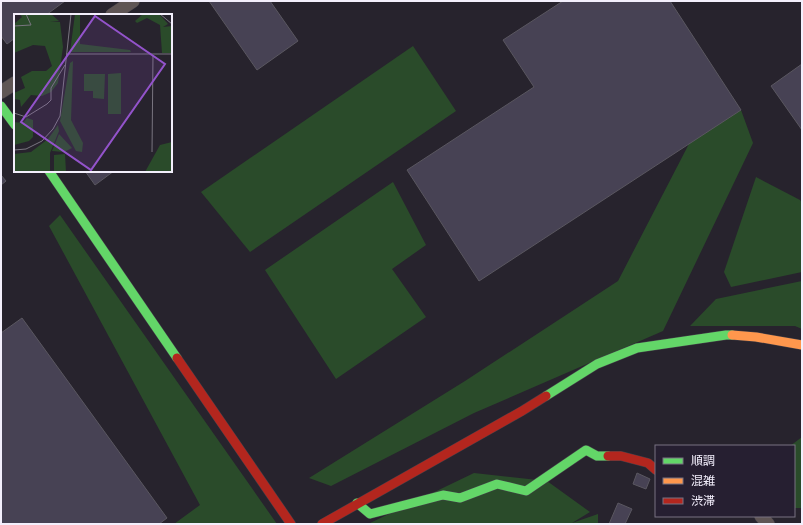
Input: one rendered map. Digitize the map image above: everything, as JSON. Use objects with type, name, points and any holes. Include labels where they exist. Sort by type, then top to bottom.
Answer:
[{"type":"street","points":[[114,14],[133,1]]},
{"type":"street","points":[[1,92],[14,84]]},
{"type":"street","points":[[1,106],[14,124]]},
{"type":"street","points":[[50,172],[291,524]]},
{"type":"street","points":[[322,524],[522,410],[597,364],[637,348],[726,335],[756,337],[802,345]]},
{"type":"street","points":[[357,503],[370,514],[444,495],[460,498],[497,484],[526,491],[586,450],[597,456],[621,456],[648,463],[655,469]]},
{"type":"green space","points":[[413,46],[456,111],[250,252],[201,192]]},
{"type":"green space","points":[[741,110],[753,143],[663,331],[474,413],[331,486],[309,478],[465,381],[618,281],[692,138]]},
{"type":"green space","points":[[756,177],[800,200],[802,203],[802,272],[731,287],[724,272]]},
{"type":"green space","points":[[393,182],[426,245],[392,269],[426,317],[336,379],[265,270]]},
{"type":"green space","points":[[60,215],[277,524],[174,524],[200,505],[49,226]]},
{"type":"green space","points":[[802,281],[802,329],[795,326],[690,326],[716,299]]},
{"type":"green space","points":[[802,437],[802,508],[795,508],[795,445],[791,445]]},
{"type":"green space","points":[[474,473],[547,481],[590,512],[572,523],[598,514],[598,524],[368,524]]},
{"type":"building","points":[[1,1],[65,1],[47,14],[14,14],[14,39],[7,44],[1,36]]},
{"type":"building","points":[[209,1],[270,1],[298,41],[257,70]]},
{"type":"building","points":[[563,1],[670,1],[741,110],[479,281],[407,170],[534,87],[503,40]]},
{"type":"building","points":[[802,64],[802,130],[771,86]]},
{"type":"building","points":[[86,172],[113,172],[95,185]]},
{"type":"building","points":[[1,175],[6,181],[1,185]]},
{"type":"building","points":[[22,318],[167,518],[159,524],[1,524],[1,333]]},
{"type":"building","points":[[637,473],[650,479],[646,489],[633,484]]},
{"type":"building","points":[[618,503],[632,509],[625,524],[609,524]]},
{"type":"traffic: fast","points":[[1,106],[14,124]]},
{"type":"traffic: fast","points":[[50,172],[177,358]]},
{"type":"traffic: fast","points":[[546,396],[597,364],[637,348],[732,335]]},
{"type":"traffic: fast","points":[[357,503],[370,514],[443,495],[460,498],[497,484],[526,491],[586,450],[597,456],[608,456]]},
{"type":"traffic: slow","points":[[732,335],[756,337],[802,345]]},
{"type":"traffic: jam","points":[[177,358],[291,524]]},
{"type":"traffic: jam","points":[[322,524],[546,396]]},
{"type":"traffic: jam","points":[[608,456],[621,456],[648,463],[655,469]]}]
